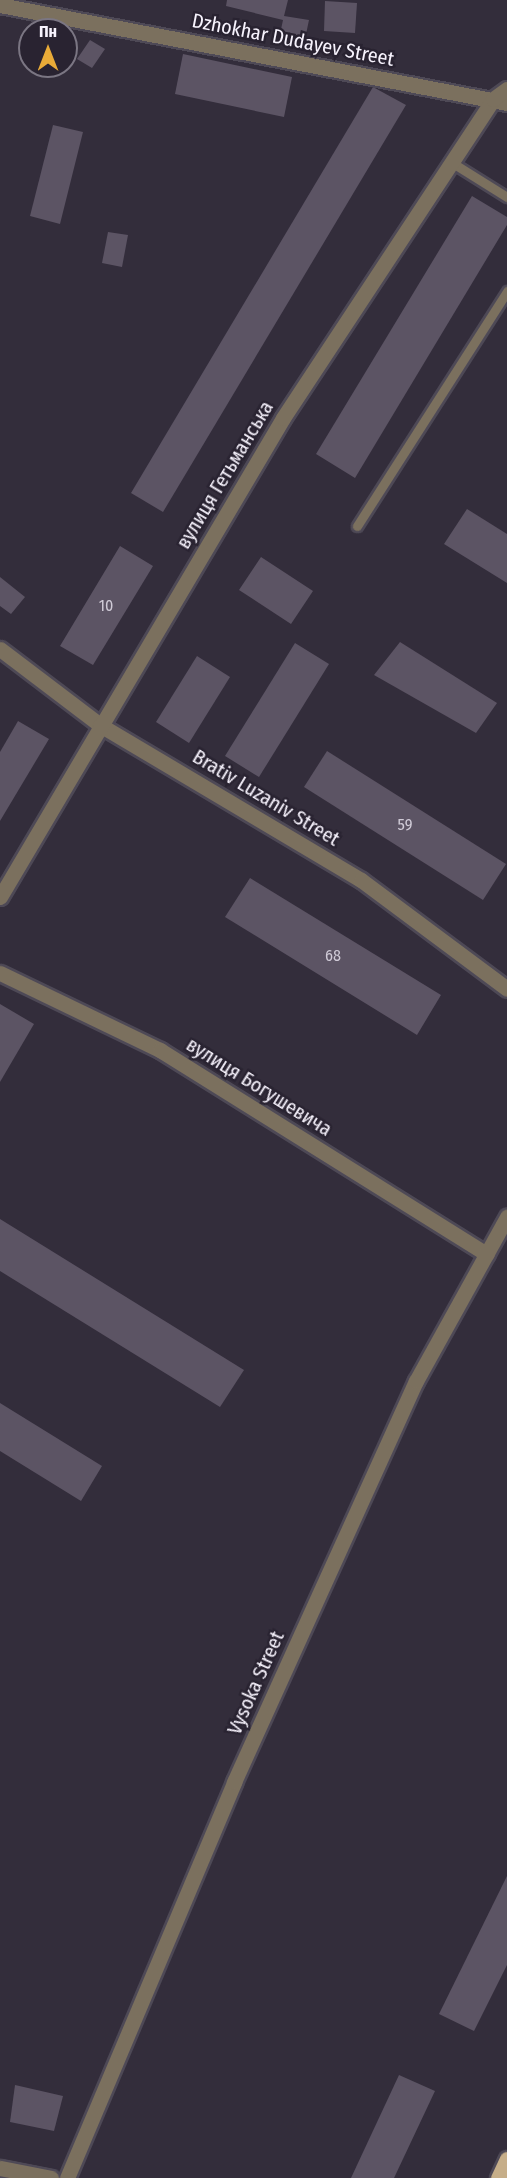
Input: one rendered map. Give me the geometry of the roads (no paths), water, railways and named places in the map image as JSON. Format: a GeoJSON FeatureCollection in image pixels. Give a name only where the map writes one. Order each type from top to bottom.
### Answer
{"type":"FeatureCollection","features":[{"type":"Feature","properties":{"kind":"main road"},"geometry":{"type":"LineString","coordinates":[[498,2178],[507,2159]]}},
{"type":"Feature","properties":{"kind":"street","name":"Dzhokhar Dudayev Street"},"geometry":{"type":"LineString","coordinates":[[0,5],[500,101]]}},
{"type":"Feature","properties":{"kind":"street","name":"вулиця Гетьманська"},"geometry":{"type":"LineString","coordinates":[[0,897],[283,418],[451,162],[507,89]]}},
{"type":"Feature","properties":{"kind":"street","name":"Brativ Luzaniv Street"},"geometry":{"type":"LineString","coordinates":[[0,649],[100,725],[361,880],[507,989]]}},
{"type":"Feature","properties":{"kind":"street","name":"вулиця Богушевича"},"geometry":{"type":"LineString","coordinates":[[0,973],[160,1050],[487,1254]]}},
{"type":"Feature","properties":{"kind":"street","name":"Vysoka Street"},"geometry":{"type":"LineString","coordinates":[[67,2178],[234,1782],[416,1381],[507,1217]]}},
{"type":"Feature","properties":{"kind":"street"},"geometry":{"type":"LineString","coordinates":[[0,2168],[51,2178]]}},
{"type":"Feature","properties":{"kind":"lane"},"geometry":{"type":"LineString","coordinates":[[451,162],[507,197]]}},
{"type":"Feature","properties":{"kind":"lane"},"geometry":{"type":"LineString","coordinates":[[357,526],[507,291]]}}]}
